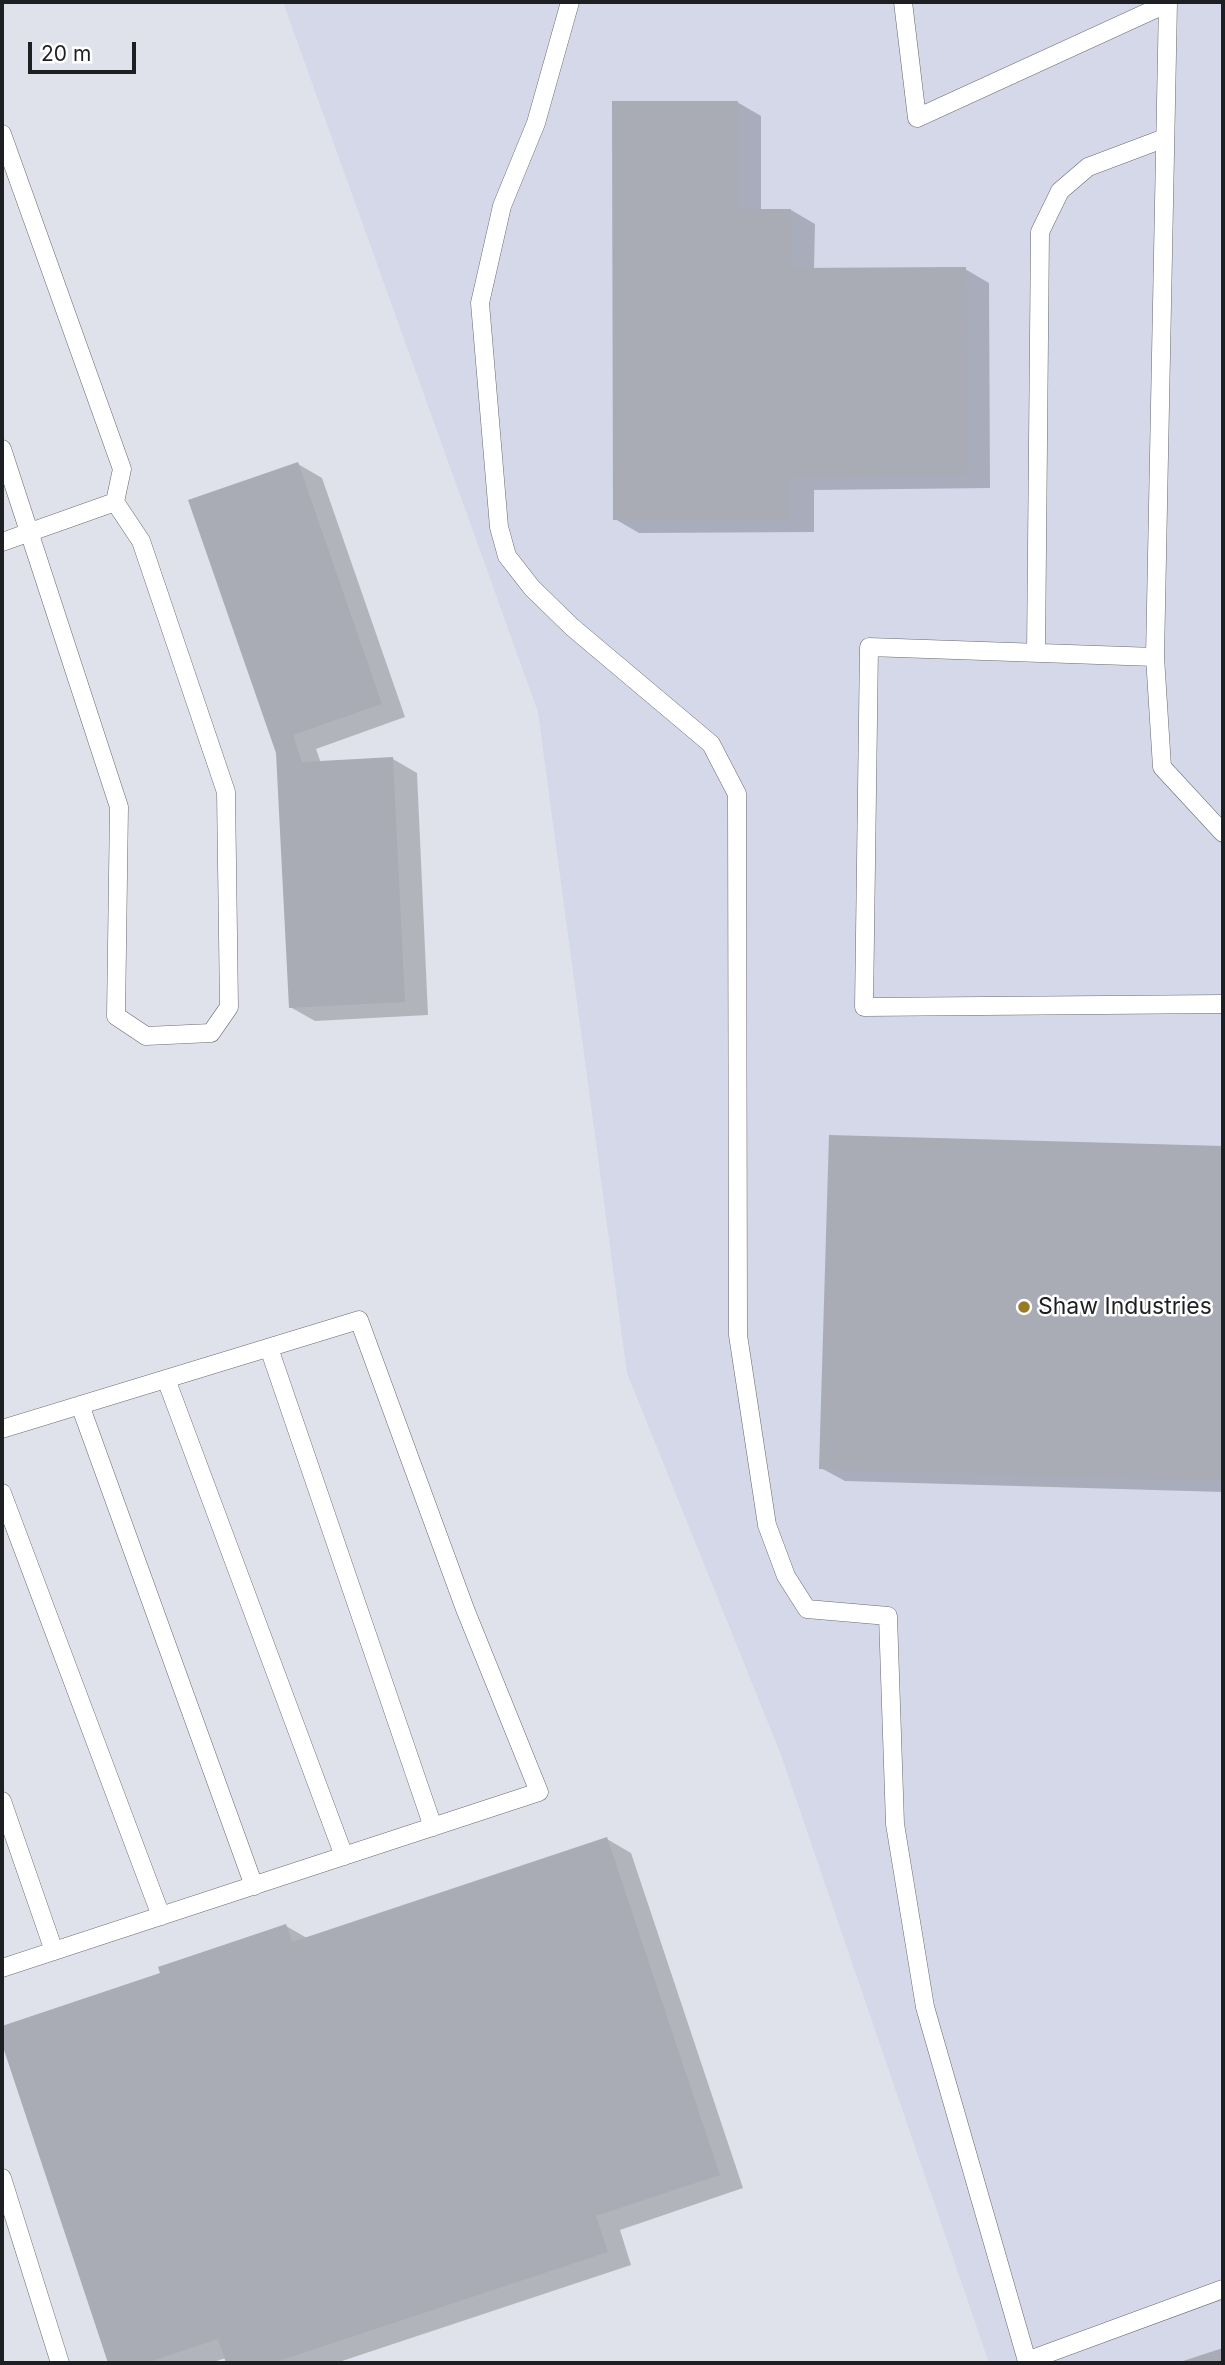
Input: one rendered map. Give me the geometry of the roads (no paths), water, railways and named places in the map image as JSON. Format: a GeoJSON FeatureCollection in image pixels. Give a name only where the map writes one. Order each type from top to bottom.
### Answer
{"type":"FeatureCollection","features":[{"type":"Feature","properties":{"kind":"lane"},"geometry":{"type":"LineString","coordinates":[[570,2],[536,123],[502,206],[480,303],[499,527],[507,556],[532,588],[572,627],[710,744],[737,794],[738,1335],[767,1525],[786,1576],[807,1609],[888,1616],[895,1824],[925,2007],[1027,2362],[1223,2289]]}},
{"type":"Feature","properties":{"kind":"lane"},"geometry":{"type":"LineString","coordinates":[[904,2],[917,118],[1168,2],[1155,657],[1162,767],[1223,833]]}},
{"type":"Feature","properties":{"kind":"lane"},"geometry":{"type":"LineString","coordinates":[[2,134],[122,469],[115,502],[141,541],[226,792],[229,1007],[211,1033],[146,1036],[116,1016],[119,807],[2,449]]}},
{"type":"Feature","properties":{"kind":"lane"},"geometry":{"type":"LineString","coordinates":[[1036,653],[1040,232],[1060,191],[1088,167],[1165,138]]}},
{"type":"Feature","properties":{"kind":"lane"},"geometry":{"type":"LineString","coordinates":[[2,542],[115,502]]}},
{"type":"Feature","properties":{"kind":"lane"},"geometry":{"type":"LineString","coordinates":[[1155,657],[869,647],[864,1007],[1223,1004]]}},
{"type":"Feature","properties":{"kind":"lane"},"geometry":{"type":"LineString","coordinates":[[2,1429],[359,1320],[465,1608],[539,1792],[2,1968]]}},
{"type":"Feature","properties":{"kind":"lane"},"geometry":{"type":"LineString","coordinates":[[269,1348],[433,1826]]}},
{"type":"Feature","properties":{"kind":"lane"},"geometry":{"type":"LineString","coordinates":[[166,1379],[345,1856]]}},
{"type":"Feature","properties":{"kind":"lane"},"geometry":{"type":"LineString","coordinates":[[80,1405],[254,1886]]}},
{"type":"Feature","properties":{"kind":"lane"},"geometry":{"type":"LineString","coordinates":[[2,1493],[161,1916]]}},
{"type":"Feature","properties":{"kind":"lane"},"geometry":{"type":"LineString","coordinates":[[2,1801],[54,1951]]}},
{"type":"Feature","properties":{"kind":"lane"},"geometry":{"type":"LineString","coordinates":[[2,2178],[60,2363]]}},
{"type":"Feature","properties":{"kind":"place","name":"Shaw Industries"},"geometry":{"type":"Point","coordinates":[1024,1307]}}]}
